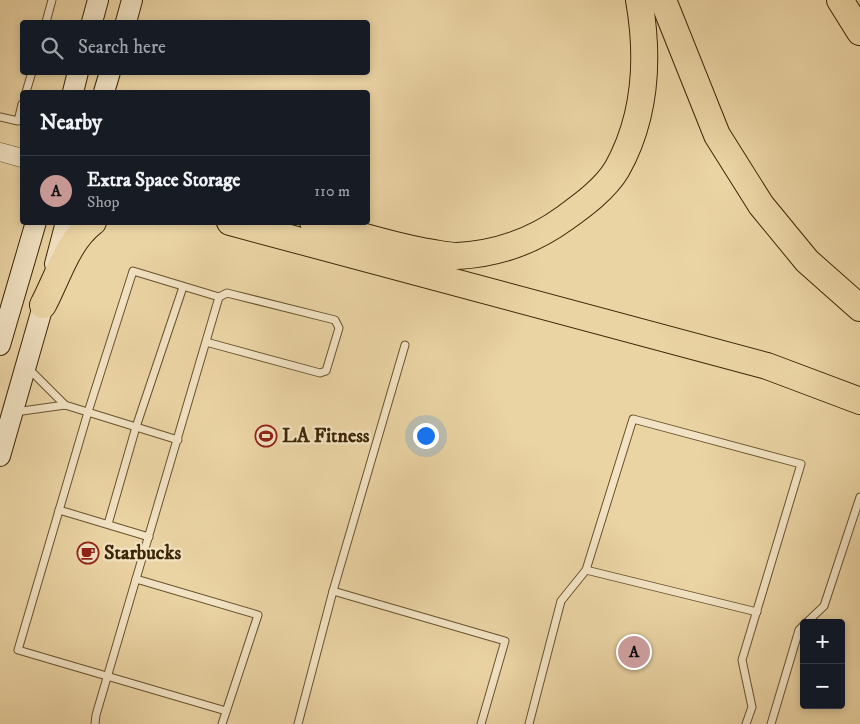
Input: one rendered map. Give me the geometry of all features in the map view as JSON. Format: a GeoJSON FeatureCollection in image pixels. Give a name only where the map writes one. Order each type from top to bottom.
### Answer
{"type":"FeatureCollection","features":[{"type":"Feature","properties":{"kind":"highway"},"geometry":{"type":"LineString","coordinates":[[324,225],[401,247],[455,256],[497,252],[542,235],[586,203],[616,170],[636,122],[644,81],[644,31],[639,0]]}},
{"type":"Feature","properties":{"kind":"highway"},"geometry":{"type":"LineString","coordinates":[[663,0],[717,135],[761,205],[807,261],[860,308]]}},
{"type":"Feature","properties":{"kind":"highway"},"geometry":{"type":"LineString","coordinates":[[840,0],[860,32]]}},
{"type":"Feature","properties":{"kind":"highway"},"geometry":{"type":"LineString","coordinates":[[43,305],[58,278],[68,251],[90,225]]}},
{"type":"Feature","properties":{"kind":"highway"},"geometry":{"type":"LineString","coordinates":[[241,225],[767,366],[860,401]]}},
{"type":"Feature","properties":{"kind":"main road"},"geometry":{"type":"LineString","coordinates":[[93,20],[98,0]]}},
{"type":"Feature","properties":{"kind":"main road"},"geometry":{"type":"LineString","coordinates":[[127,20],[132,0]]}},
{"type":"Feature","properties":{"kind":"main road"},"geometry":{"type":"LineString","coordinates":[[73,90],[77,75]]}},
{"type":"Feature","properties":{"kind":"main road"},"geometry":{"type":"LineString","coordinates":[[105,90],[109,75]]}},
{"type":"Feature","properties":{"kind":"main road"},"geometry":{"type":"LineString","coordinates":[[0,345],[35,225]]}},
{"type":"Feature","properties":{"kind":"main road"},"geometry":{"type":"LineString","coordinates":[[0,456],[65,225]]}},
{"type":"Feature","properties":{"kind":"street"},"geometry":{"type":"LineString","coordinates":[[0,152],[20,157]]}},
{"type":"Feature","properties":{"kind":"lane"},"geometry":{"type":"LineString","coordinates":[[47,20],[52,0]]}},
{"type":"Feature","properties":{"kind":"lane"},"geometry":{"type":"LineString","coordinates":[[27,90],[31,75]]}},
{"type":"Feature","properties":{"kind":"lane"},"geometry":{"type":"LineString","coordinates":[[0,117],[18,121],[20,112]]}},
{"type":"Feature","properties":{"kind":"lane"},"geometry":{"type":"LineString","coordinates":[[206,342],[320,373],[326,371],[339,328],[335,320],[227,293],[219,297],[183,288],[133,271],[88,412],[18,650],[226,711]]}},
{"type":"Feature","properties":{"kind":"lane"},"geometry":{"type":"LineString","coordinates":[[108,524],[136,427],[183,288]]}},
{"type":"Feature","properties":{"kind":"lane"},"geometry":{"type":"LineString","coordinates":[[96,724],[96,715],[219,297]]}},
{"type":"Feature","properties":{"kind":"lane"},"geometry":{"type":"LineString","coordinates":[[298,724],[333,591],[405,345]]}},
{"type":"Feature","properties":{"kind":"lane"},"geometry":{"type":"LineString","coordinates":[[25,366],[65,405]]}},
{"type":"Feature","properties":{"kind":"lane"},"geometry":{"type":"LineString","coordinates":[[12,412],[65,405],[178,440]]}},
{"type":"Feature","properties":{"kind":"lane"},"geometry":{"type":"LineString","coordinates":[[529,724],[561,601],[586,570],[633,418],[801,464],[742,660],[752,707],[746,724]]}},
{"type":"Feature","properties":{"kind":"lane"},"geometry":{"type":"LineString","coordinates":[[810,619],[824,606],[860,497]]}},
{"type":"Feature","properties":{"kind":"lane"},"geometry":{"type":"LineString","coordinates":[[59,510],[149,537]]}},
{"type":"Feature","properties":{"kind":"lane"},"geometry":{"type":"LineString","coordinates":[[586,570],[757,612]]}},
{"type":"Feature","properties":{"kind":"lane"},"geometry":{"type":"LineString","coordinates":[[136,578],[258,614],[222,724]]}},
{"type":"Feature","properties":{"kind":"lane"},"geometry":{"type":"LineString","coordinates":[[333,591],[505,641],[481,724]]}},
{"type":"Feature","properties":{"kind":"lane"},"geometry":{"type":"LineString","coordinates":[[771,724],[800,629]]}},
{"type":"Feature","properties":{"kind":"place","name":"LA Fitness"},"geometry":{"type":"Point","coordinates":[266,436]}},
{"type":"Feature","properties":{"kind":"place","name":"Starbucks"},"geometry":{"type":"Point","coordinates":[88,553]}},
{"type":"Feature","properties":{"kind":"place","name":"Extra Space Storage"},"geometry":{"type":"Point","coordinates":[634,652]}}]}
